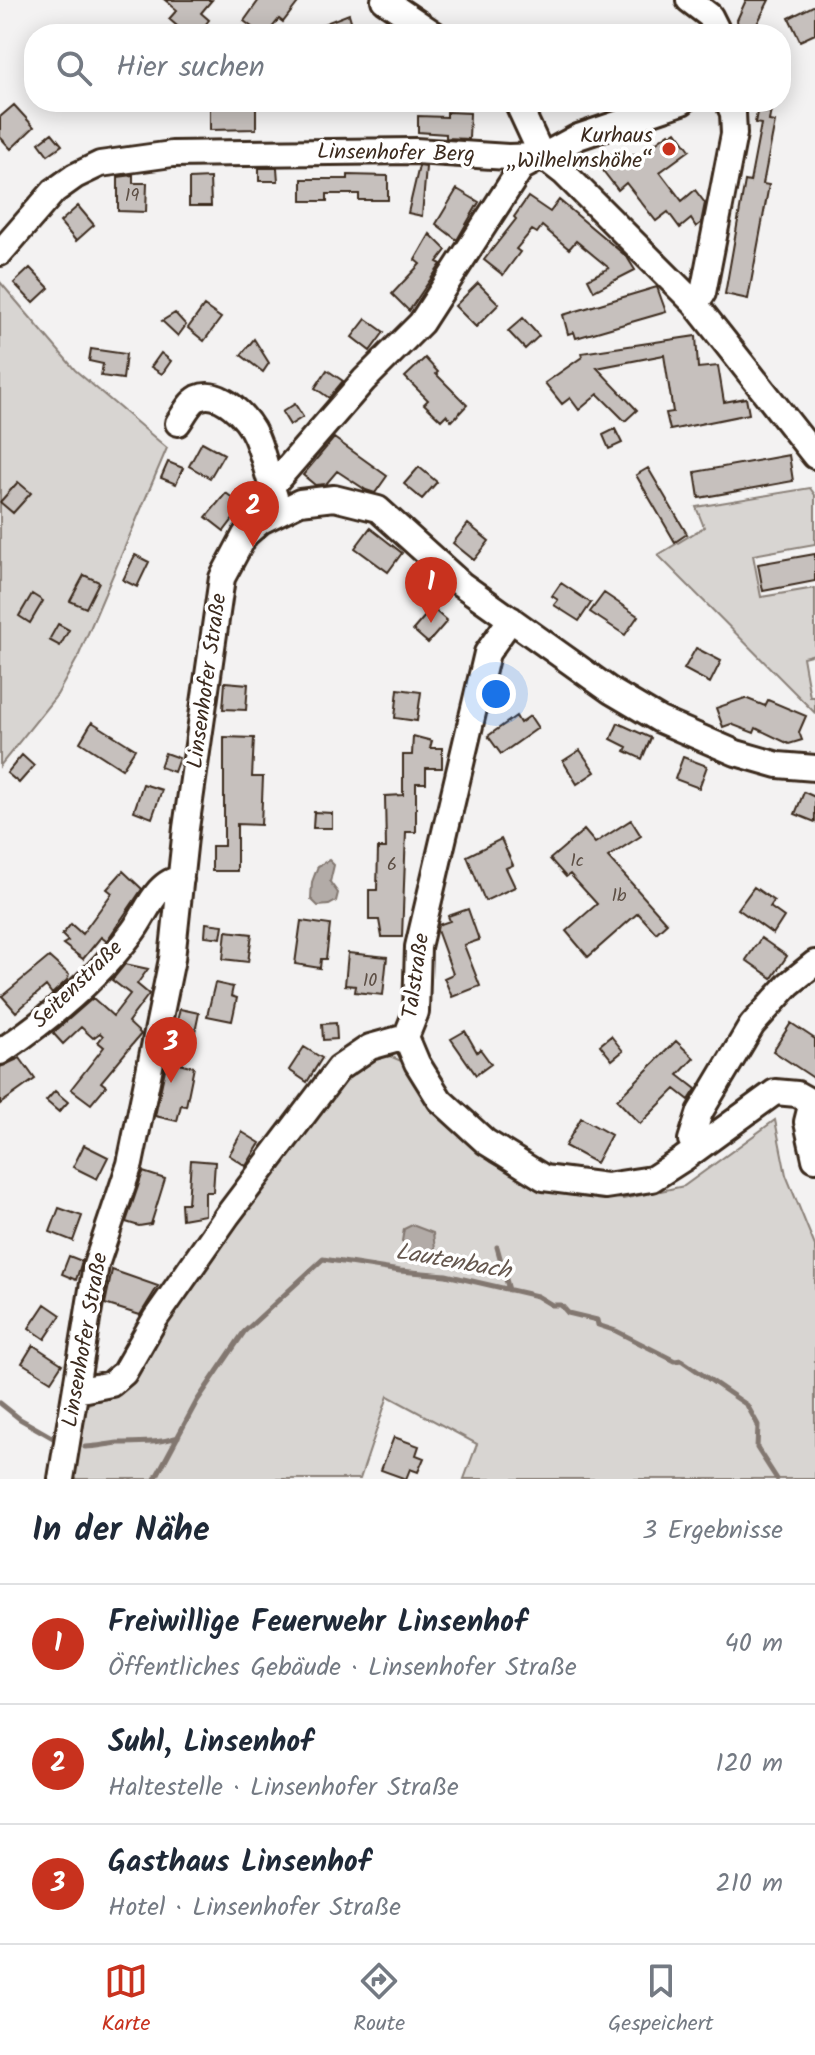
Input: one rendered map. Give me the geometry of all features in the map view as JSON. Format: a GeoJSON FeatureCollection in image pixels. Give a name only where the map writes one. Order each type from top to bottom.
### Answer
{"type":"FeatureCollection","features":[{"type":"Feature","properties":{"kind":"street"},"geometry":{"type":"LineString","coordinates":[[384,0],[419,24]]}},
{"type":"Feature","properties":{"kind":"street"},"geometry":{"type":"LineString","coordinates":[[689,0],[710,16],[714,24]]}},
{"type":"Feature","properties":{"kind":"street"},"geometry":{"type":"LineString","coordinates":[[522,112],[542,156],[564,173],[695,304],[811,442]]}},
{"type":"Feature","properties":{"kind":"street"},"geometry":{"type":"LineString","coordinates":[[275,499],[364,380],[421,323],[521,168],[578,137],[652,112]]}},
{"type":"Feature","properties":{"kind":"street"},"geometry":{"type":"LineString","coordinates":[[695,304],[703,293],[734,134],[733,112]]}},
{"type":"Feature","properties":{"kind":"street","name":"Linsenhofer Berg"},"geometry":{"type":"LineString","coordinates":[[0,253],[54,191],[100,164],[172,154],[415,151],[542,156]]}},
{"type":"Feature","properties":{"kind":"street"},"geometry":{"type":"LineString","coordinates":[[178,423],[194,400],[204,396],[219,399],[240,413],[255,434],[275,499]]}},
{"type":"Feature","properties":{"kind":"street","name":"Linsenhofer Straße"},"geometry":{"type":"LineString","coordinates":[[61,1479],[82,1334],[96,1265],[133,1150],[172,959],[222,578],[245,535],[261,521],[275,499],[300,502],[334,498],[378,509],[461,584],[611,691],[660,720],[736,753],[778,765],[815,768]]}},
{"type":"Feature","properties":{"kind":"street","name":"Talstraße"},"geometry":{"type":"LineString","coordinates":[[76,1391],[111,1384],[124,1373],[155,1319],[227,1216],[339,1068],[370,1047],[406,1037],[416,1012],[418,947],[487,653],[511,619]]}},
{"type":"Feature","properties":{"kind":"street","name":"Seitenstraße"},"geometry":{"type":"LineString","coordinates":[[0,1052],[28,1033],[91,978],[134,930],[164,885],[173,879],[181,879]]}},
{"type":"Feature","properties":{"kind":"street"},"geometry":{"type":"LineString","coordinates":[[696,1149],[691,1140],[700,1112],[752,1025],[789,984],[815,963]]}},
{"type":"Feature","properties":{"kind":"street"},"geometry":{"type":"LineString","coordinates":[[406,1037],[417,1063],[440,1100],[486,1142],[544,1178],[606,1186],[652,1179],[775,1092],[797,1094],[814,1103],[807,1122],[815,1159]]}},
{"type":"Feature","properties":{"kind":"shaded area"},"geometry":{"type":"Polygon","coordinates":[[[0,282],[75,370],[167,448],[78,657],[57,695],[0,766],[0,282]]]}},
{"type":"Feature","properties":{"kind":"shaded area"},"geometry":{"type":"Polygon","coordinates":[[[810,488],[815,495],[815,544],[753,555],[761,597],[815,588],[815,654],[803,657],[810,697],[815,697],[815,713],[658,555],[704,527],[696,507],[810,488]]]}},
{"type":"Feature","properties":{"kind":"shaded area"},"geometry":{"type":"Polygon","coordinates":[[[329,860],[334,865],[330,882],[338,893],[336,901],[318,906],[311,899],[312,882],[318,866],[329,860]]]}},
{"type":"Feature","properties":{"kind":"shaded area"},"geometry":{"type":"Polygon","coordinates":[[[383,1053],[408,1064],[440,1115],[491,1162],[537,1186],[623,1199],[684,1186],[775,1120],[786,1175],[815,1246],[815,1479],[464,1479],[477,1444],[388,1396],[360,1479],[61,1479],[83,1406],[121,1391],[228,1230],[350,1075],[383,1053]]]}},
{"type":"Feature","properties":{"kind":"shaded area"},"geometry":{"type":"Polygon","coordinates":[[[412,1225],[433,1233],[435,1249],[421,1261],[411,1258],[402,1241],[404,1229],[412,1225]]]}},
{"type":"Feature","properties":{"kind":"building"},"geometry":{"type":"Polygon","coordinates":[[[165,0],[212,0],[201,13],[209,20],[206,24],[175,24],[169,19],[177,10],[165,0]]]}},
{"type":"Feature","properties":{"kind":"building"},"geometry":{"type":"Polygon","coordinates":[[[259,0],[300,0],[283,22],[279,19],[275,24],[248,24],[244,21],[259,0]]]}},
{"type":"Feature","properties":{"kind":"building"},"geometry":{"type":"Polygon","coordinates":[[[746,0],[769,0],[757,24],[738,24],[746,0]]]}},
{"type":"Feature","properties":{"kind":"building"},"geometry":{"type":"Polygon","coordinates":[[[815,5],[815,34],[800,41],[789,18],[815,5]]]}},
{"type":"Feature","properties":{"kind":"building"},"geometry":{"type":"Polygon","coordinates":[[[349,14],[352,24],[323,24],[349,14]]]}},
{"type":"Feature","properties":{"kind":"building"},"geometry":{"type":"Polygon","coordinates":[[[14,105],[34,127],[11,149],[0,137],[0,117],[14,105]]]}},
{"type":"Feature","properties":{"kind":"building"},"geometry":{"type":"Polygon","coordinates":[[[210,112],[256,112],[256,129],[210,130],[210,112]]]}},
{"type":"Feature","properties":{"kind":"building"},"geometry":{"type":"Polygon","coordinates":[[[447,112],[470,113],[469,139],[418,132],[418,116],[447,117],[447,112]]]}},
{"type":"Feature","properties":{"kind":"building"},"geometry":{"type":"Polygon","coordinates":[[[757,112],[770,112],[769,121],[775,122],[763,184],[769,185],[748,299],[725,294],[745,181],[750,182],[761,124],[755,123],[757,112]]]}},
{"type":"Feature","properties":{"kind":"building"},"geometry":{"type":"Polygon","coordinates":[[[676,131],[690,150],[660,172],[682,201],[695,190],[705,203],[701,223],[696,227],[691,219],[680,228],[668,212],[656,221],[626,183],[618,190],[600,167],[587,167],[594,154],[616,154],[624,148],[628,154],[640,154],[676,131]]]}},
{"type":"Feature","properties":{"kind":"building"},"geometry":{"type":"Polygon","coordinates":[[[52,133],[62,145],[48,155],[39,143],[52,133]]]}},
{"type":"Feature","properties":{"kind":"building"},"geometry":{"type":"Polygon","coordinates":[[[419,166],[426,167],[422,216],[408,213],[419,166]]]}},
{"type":"Feature","properties":{"kind":"building"},"geometry":{"type":"Polygon","coordinates":[[[259,168],[277,168],[278,181],[259,181],[259,168]]]}},
{"type":"Feature","properties":{"kind":"building"},"geometry":{"type":"Polygon","coordinates":[[[133,175],[133,183],[147,183],[146,212],[118,211],[118,177],[133,175]]]}},
{"type":"Feature","properties":{"kind":"building"},"geometry":{"type":"Polygon","coordinates":[[[348,175],[388,176],[388,200],[359,200],[359,194],[327,194],[327,201],[302,201],[302,179],[348,179],[348,175]]]}},
{"type":"Feature","properties":{"kind":"building"},"geometry":{"type":"Polygon","coordinates":[[[210,178],[211,206],[189,206],[189,179],[210,178]]]}},
{"type":"Feature","properties":{"kind":"building"},"geometry":{"type":"Polygon","coordinates":[[[457,189],[479,202],[457,240],[436,224],[457,189]]]}},
{"type":"Feature","properties":{"kind":"building"},"geometry":{"type":"Polygon","coordinates":[[[528,197],[550,212],[559,200],[627,257],[635,270],[594,291],[588,279],[609,268],[576,241],[569,249],[542,226],[537,233],[532,230],[516,249],[520,252],[503,275],[484,260],[516,219],[514,217],[528,197]]]}},
{"type":"Feature","properties":{"kind":"building"},"geometry":{"type":"Polygon","coordinates":[[[78,206],[94,225],[76,241],[60,222],[78,206]]]}},
{"type":"Feature","properties":{"kind":"building"},"geometry":{"type":"Polygon","coordinates":[[[430,234],[446,250],[437,262],[441,264],[409,311],[392,294],[420,264],[415,260],[430,234]]]}},
{"type":"Feature","properties":{"kind":"building"},"geometry":{"type":"Polygon","coordinates":[[[30,268],[49,288],[33,303],[14,283],[30,268]]]}},
{"type":"Feature","properties":{"kind":"building"},"geometry":{"type":"Polygon","coordinates":[[[478,283],[499,304],[476,327],[455,306],[478,283]]]}},
{"type":"Feature","properties":{"kind":"building"},"geometry":{"type":"Polygon","coordinates":[[[657,287],[666,312],[576,338],[574,332],[568,334],[563,315],[657,287]]]}},
{"type":"Feature","properties":{"kind":"building"},"geometry":{"type":"Polygon","coordinates":[[[204,306],[221,318],[204,341],[188,328],[204,306]]]}},
{"type":"Feature","properties":{"kind":"building"},"geometry":{"type":"Polygon","coordinates":[[[175,313],[186,325],[178,336],[162,321],[175,313]]]}},
{"type":"Feature","properties":{"kind":"building"},"geometry":{"type":"Polygon","coordinates":[[[523,318],[539,336],[525,349],[508,331],[523,318]]]}},
{"type":"Feature","properties":{"kind":"building"},"geometry":{"type":"Polygon","coordinates":[[[366,319],[384,332],[370,351],[352,337],[366,319]]]}},
{"type":"Feature","properties":{"kind":"building"},"geometry":{"type":"Polygon","coordinates":[[[696,336],[698,368],[718,366],[724,402],[746,398],[749,414],[670,430],[666,413],[673,412],[664,355],[597,368],[637,410],[625,421],[598,394],[579,410],[570,398],[562,404],[545,383],[582,357],[581,353],[696,336]]]}},
{"type":"Feature","properties":{"kind":"building"},"geometry":{"type":"Polygon","coordinates":[[[254,339],[269,363],[263,372],[241,355],[254,339]]]}},
{"type":"Feature","properties":{"kind":"building"},"geometry":{"type":"Polygon","coordinates":[[[91,349],[126,354],[123,379],[101,376],[103,364],[89,361],[91,349]]]}},
{"type":"Feature","properties":{"kind":"building"},"geometry":{"type":"Polygon","coordinates":[[[161,353],[171,361],[162,374],[151,367],[161,353]]]}},
{"type":"Feature","properties":{"kind":"building"},"geometry":{"type":"Polygon","coordinates":[[[425,358],[438,372],[436,374],[467,405],[452,421],[446,415],[441,420],[424,404],[428,400],[405,377],[425,358]]]}},
{"type":"Feature","properties":{"kind":"building"},"geometry":{"type":"Polygon","coordinates":[[[327,370],[343,381],[329,398],[315,388],[327,370]]]}},
{"type":"Feature","properties":{"kind":"building"},"geometry":{"type":"Polygon","coordinates":[[[295,404],[303,417],[290,425],[282,412],[295,404]]]}},
{"type":"Feature","properties":{"kind":"building"},"geometry":{"type":"Polygon","coordinates":[[[615,429],[622,443],[609,449],[603,435],[615,429]]]}},
{"type":"Feature","properties":{"kind":"building"},"geometry":{"type":"Polygon","coordinates":[[[334,438],[387,476],[375,493],[337,471],[326,484],[315,485],[303,475],[334,438]]]}},
{"type":"Feature","properties":{"kind":"building"},"geometry":{"type":"Polygon","coordinates":[[[202,442],[224,454],[210,478],[189,466],[202,442]]]}},
{"type":"Feature","properties":{"kind":"building"},"geometry":{"type":"Polygon","coordinates":[[[789,455],[793,481],[699,498],[695,472],[789,455]]]}},
{"type":"Feature","properties":{"kind":"building"},"geometry":{"type":"Polygon","coordinates":[[[168,462],[183,468],[176,484],[161,478],[168,462]]]}},
{"type":"Feature","properties":{"kind":"building"},"geometry":{"type":"Polygon","coordinates":[[[419,467],[437,482],[422,499],[404,484],[419,467]]]}},
{"type":"Feature","properties":{"kind":"building"},"geometry":{"type":"Polygon","coordinates":[[[648,468],[687,534],[675,542],[636,475],[648,468]]]}},
{"type":"Feature","properties":{"kind":"building"},"geometry":{"type":"Polygon","coordinates":[[[18,482],[31,493],[13,513],[0,502],[18,482]]]}},
{"type":"Feature","properties":{"kind":"building"},"geometry":{"type":"Polygon","coordinates":[[[226,493],[243,506],[224,531],[206,517],[226,493]]]}},
{"type":"Feature","properties":{"kind":"building"},"geometry":{"type":"Polygon","coordinates":[[[468,524],[489,541],[474,560],[453,543],[468,524]]]}},
{"type":"Feature","properties":{"kind":"building"},"geometry":{"type":"Polygon","coordinates":[[[370,528],[402,553],[388,572],[355,548],[370,528]]]}},
{"type":"Feature","properties":{"kind":"building"},"geometry":{"type":"Polygon","coordinates":[[[815,554],[815,581],[763,591],[758,564],[815,554]]]}},
{"type":"Feature","properties":{"kind":"building"},"geometry":{"type":"Polygon","coordinates":[[[135,555],[149,562],[137,587],[123,580],[135,555]]]}},
{"type":"Feature","properties":{"kind":"building"},"geometry":{"type":"Polygon","coordinates":[[[84,575],[99,582],[86,608],[70,601],[84,575]]]}},
{"type":"Feature","properties":{"kind":"building"},"geometry":{"type":"Polygon","coordinates":[[[561,583],[591,603],[579,621],[554,605],[558,600],[552,596],[561,583]]]}},
{"type":"Feature","properties":{"kind":"building"},"geometry":{"type":"Polygon","coordinates":[[[604,593],[638,616],[625,635],[590,612],[604,593]]]}},
{"type":"Feature","properties":{"kind":"building"},"geometry":{"type":"Polygon","coordinates":[[[32,594],[43,601],[30,623],[19,616],[32,594]]]}},
{"type":"Feature","properties":{"kind":"building"},"geometry":{"type":"Polygon","coordinates":[[[432,608],[447,621],[428,643],[413,630],[432,608]]]}},
{"type":"Feature","properties":{"kind":"building"},"geometry":{"type":"Polygon","coordinates":[[[58,624],[69,630],[60,646],[49,640],[58,624]]]}},
{"type":"Feature","properties":{"kind":"building"},"geometry":{"type":"Polygon","coordinates":[[[696,648],[721,661],[710,683],[684,669],[696,648]]]}},
{"type":"Feature","properties":{"kind":"building"},"geometry":{"type":"Polygon","coordinates":[[[225,682],[248,684],[246,710],[223,709],[225,682]]]}},
{"type":"Feature","properties":{"kind":"building"},"geometry":{"type":"Polygon","coordinates":[[[398,689],[421,692],[417,721],[395,718],[398,689]]]}},
{"type":"Feature","properties":{"kind":"building"},"geometry":{"type":"Polygon","coordinates":[[[745,698],[765,706],[768,700],[806,716],[799,732],[802,740],[789,744],[756,728],[754,733],[731,724],[723,727],[716,708],[745,698]]]}},
{"type":"Feature","properties":{"kind":"building"},"geometry":{"type":"Polygon","coordinates":[[[516,716],[520,723],[530,716],[538,728],[501,754],[488,736],[516,716]]]}},
{"type":"Feature","properties":{"kind":"building"},"geometry":{"type":"Polygon","coordinates":[[[92,722],[135,749],[122,769],[80,742],[92,722]]]}},
{"type":"Feature","properties":{"kind":"building"},"geometry":{"type":"Polygon","coordinates":[[[618,723],[651,738],[642,759],[625,751],[627,747],[611,739],[618,723]]]}},
{"type":"Feature","properties":{"kind":"building"},"geometry":{"type":"Polygon","coordinates":[[[413,736],[432,741],[430,748],[442,748],[442,768],[426,768],[426,783],[416,783],[416,832],[406,832],[402,937],[382,937],[379,920],[369,920],[369,890],[377,890],[378,848],[386,848],[385,796],[403,795],[403,755],[412,755],[413,736]]]}},
{"type":"Feature","properties":{"kind":"building"},"geometry":{"type":"Polygon","coordinates":[[[224,737],[254,738],[252,777],[263,777],[261,825],[237,824],[237,871],[212,871],[212,846],[224,846],[224,737]]]}},
{"type":"Feature","properties":{"kind":"building"},"geometry":{"type":"Polygon","coordinates":[[[580,750],[595,772],[577,784],[563,761],[580,750]]]}},
{"type":"Feature","properties":{"kind":"building"},"geometry":{"type":"Polygon","coordinates":[[[165,753],[179,758],[174,772],[160,767],[165,753]]]}},
{"type":"Feature","properties":{"kind":"building"},"geometry":{"type":"Polygon","coordinates":[[[22,755],[34,766],[19,783],[7,773],[22,755]]]}},
{"type":"Feature","properties":{"kind":"building"},"geometry":{"type":"Polygon","coordinates":[[[683,757],[707,766],[699,788],[675,779],[683,757]]]}},
{"type":"Feature","properties":{"kind":"building"},"geometry":{"type":"Polygon","coordinates":[[[143,784],[162,790],[152,818],[134,811],[143,784]]]}},
{"type":"Feature","properties":{"kind":"building"},"geometry":{"type":"Polygon","coordinates":[[[804,792],[815,797],[815,822],[795,814],[804,792]]]}},
{"type":"Feature","properties":{"kind":"building"},"geometry":{"type":"Polygon","coordinates":[[[314,812],[332,813],[332,828],[313,828],[314,812]]]}},
{"type":"Feature","properties":{"kind":"building"},"geometry":{"type":"Polygon","coordinates":[[[631,820],[641,836],[608,857],[667,923],[656,933],[638,913],[588,957],[566,931],[597,904],[570,874],[566,877],[550,859],[584,830],[595,843],[631,820]]]}},
{"type":"Feature","properties":{"kind":"building"},"geometry":{"type":"Polygon","coordinates":[[[501,839],[513,865],[506,868],[515,887],[485,901],[467,856],[501,839]]]}},
{"type":"Feature","properties":{"kind":"building"},"geometry":{"type":"Polygon","coordinates":[[[123,871],[142,889],[108,939],[106,941],[101,937],[83,959],[63,944],[68,941],[62,935],[71,924],[82,934],[112,893],[107,889],[123,871]]]}},
{"type":"Feature","properties":{"kind":"building"},"geometry":{"type":"Polygon","coordinates":[[[754,887],[774,901],[770,907],[784,917],[773,934],[738,909],[754,887]]]}},
{"type":"Feature","properties":{"kind":"building"},"geometry":{"type":"Polygon","coordinates":[[[468,909],[479,940],[464,945],[480,986],[452,997],[444,978],[453,974],[437,930],[438,925],[450,921],[448,916],[468,909]]]}},
{"type":"Feature","properties":{"kind":"building"},"geometry":{"type":"Polygon","coordinates":[[[301,921],[330,925],[326,959],[321,959],[320,968],[295,964],[301,921]]]}},
{"type":"Feature","properties":{"kind":"building"},"geometry":{"type":"Polygon","coordinates":[[[206,923],[223,925],[221,938],[205,936],[206,923]]]}},
{"type":"Feature","properties":{"kind":"building"},"geometry":{"type":"Polygon","coordinates":[[[226,931],[252,934],[248,962],[223,959],[226,931]]]}},
{"type":"Feature","properties":{"kind":"building"},"geometry":{"type":"Polygon","coordinates":[[[761,938],[787,956],[772,978],[746,960],[761,938]]]}},
{"type":"Feature","properties":{"kind":"building"},"geometry":{"type":"Polygon","coordinates":[[[348,953],[387,957],[383,995],[355,992],[356,986],[345,985],[348,953]]]}},
{"type":"Feature","properties":{"kind":"building"},"geometry":{"type":"Polygon","coordinates":[[[49,957],[69,975],[67,980],[52,994],[46,986],[16,1012],[2,996],[49,957]]]}},
{"type":"Feature","properties":{"kind":"building"},"geometry":{"type":"Polygon","coordinates":[[[125,964],[148,969],[137,984],[149,994],[128,1022],[141,1034],[101,1082],[106,1086],[91,1104],[71,1089],[104,1047],[98,1042],[103,1036],[100,1033],[93,1038],[81,1027],[63,1044],[53,1033],[93,998],[113,1016],[130,994],[112,980],[125,964]]]}},
{"type":"Feature","properties":{"kind":"building"},"geometry":{"type":"Polygon","coordinates":[[[215,983],[233,987],[231,996],[237,998],[232,1021],[207,1016],[215,983]]]}},
{"type":"Feature","properties":{"kind":"building"},"geometry":{"type":"Polygon","coordinates":[[[180,1009],[199,1013],[194,1037],[174,1033],[180,1009]]]}},
{"type":"Feature","properties":{"kind":"building"},"geometry":{"type":"Polygon","coordinates":[[[336,1023],[337,1039],[323,1040],[322,1024],[336,1023]]]}},
{"type":"Feature","properties":{"kind":"building"},"geometry":{"type":"Polygon","coordinates":[[[791,1023],[815,1039],[815,1079],[773,1051],[791,1023]]]}},
{"type":"Feature","properties":{"kind":"building"},"geometry":{"type":"Polygon","coordinates":[[[465,1031],[477,1052],[480,1049],[491,1064],[476,1075],[451,1039],[465,1031]]]}},
{"type":"Feature","properties":{"kind":"building"},"geometry":{"type":"Polygon","coordinates":[[[611,1036],[623,1051],[612,1060],[600,1045],[611,1036]]]}},
{"type":"Feature","properties":{"kind":"building"},"geometry":{"type":"Polygon","coordinates":[[[676,1041],[694,1058],[678,1075],[696,1089],[689,1100],[675,1089],[640,1124],[617,1100],[676,1041]]]}},
{"type":"Feature","properties":{"kind":"building"},"geometry":{"type":"Polygon","coordinates":[[[304,1047],[322,1058],[307,1082],[289,1070],[304,1047]]]}},
{"type":"Feature","properties":{"kind":"building"},"geometry":{"type":"Polygon","coordinates":[[[20,1058],[35,1079],[0,1104],[0,1067],[20,1058]]]}},
{"type":"Feature","properties":{"kind":"building"},"geometry":{"type":"Polygon","coordinates":[[[167,1060],[194,1067],[186,1106],[181,1105],[177,1121],[155,1116],[167,1060]]]}},
{"type":"Feature","properties":{"kind":"building"},"geometry":{"type":"Polygon","coordinates":[[[55,1091],[68,1102],[59,1112],[46,1101],[55,1091]]]}},
{"type":"Feature","properties":{"kind":"building"},"geometry":{"type":"Polygon","coordinates":[[[581,1118],[611,1135],[596,1163],[565,1146],[581,1118]]]}},
{"type":"Feature","properties":{"kind":"building"},"geometry":{"type":"Polygon","coordinates":[[[242,1132],[260,1143],[246,1166],[229,1155],[242,1132]]]}},
{"type":"Feature","properties":{"kind":"building"},"geometry":{"type":"Polygon","coordinates":[[[84,1145],[108,1157],[97,1179],[73,1167],[84,1145]]]}},
{"type":"Feature","properties":{"kind":"building"},"geometry":{"type":"Polygon","coordinates":[[[191,1160],[215,1162],[213,1192],[205,1192],[205,1215],[182,1219],[181,1203],[188,1203],[191,1160]]]}},
{"type":"Feature","properties":{"kind":"building"},"geometry":{"type":"Polygon","coordinates":[[[143,1172],[165,1179],[151,1224],[139,1226],[126,1222],[143,1172]]]}},
{"type":"Feature","properties":{"kind":"building"},"geometry":{"type":"Polygon","coordinates":[[[59,1208],[82,1216],[73,1241],[50,1232],[59,1208]]]}},
{"type":"Feature","properties":{"kind":"building"},"geometry":{"type":"Polygon","coordinates":[[[69,1256],[82,1261],[76,1280],[62,1274],[69,1256]]]}},
{"type":"Feature","properties":{"kind":"building"},"geometry":{"type":"Polygon","coordinates":[[[112,1270],[158,1286],[140,1315],[105,1304],[112,1270]]]}},
{"type":"Feature","properties":{"kind":"building"},"geometry":{"type":"Polygon","coordinates":[[[45,1304],[61,1315],[45,1339],[29,1328],[45,1304]]]}},
{"type":"Feature","properties":{"kind":"building"},"geometry":{"type":"Polygon","coordinates":[[[33,1345],[62,1364],[51,1381],[22,1363],[33,1345]]]}},
{"type":"Feature","properties":{"kind":"building"},"geometry":{"type":"Polygon","coordinates":[[[394,1437],[419,1446],[416,1455],[424,1458],[418,1472],[410,1469],[406,1479],[381,1470],[394,1437]]]}},
{"type":"Feature","properties":{"kind":"waterway"},"geometry":{"type":"LineString","coordinates":[[497,1247],[509,1290]]}},
{"type":"Feature","properties":{"kind":"waterway","name":"Lautenbach"},"geometry":{"type":"LineString","coordinates":[[155,1479],[197,1401],[244,1332],[323,1259],[446,1275],[537,1296],[552,1305],[561,1305],[568,1313],[597,1320],[598,1325],[675,1361],[681,1360],[747,1405],[758,1425],[757,1448],[777,1479]]}},
{"type":"Feature","properties":{"kind":"waterway"},"geometry":{"type":"LineString","coordinates":[[0,1403],[20,1419],[55,1439]]}},
{"type":"Feature","properties":{"kind":"waterway"},"geometry":{"type":"LineString","coordinates":[[85,1447],[155,1442],[178,1437]]}},
{"type":"Feature","properties":{"kind":"place","name":"Kurhaus „Wilhelmshöhe“"},"geometry":{"type":"Point","coordinates":[669,149]}},
{"type":"Feature","properties":{"kind":"place","name":"Suhl, Linsenhof"},"geometry":{"type":"Point","coordinates":[253,547]}},
{"type":"Feature","properties":{"kind":"place","name":"Freiwillige Feuerwehr Linsenhof"},"geometry":{"type":"Point","coordinates":[431,623]}},
{"type":"Feature","properties":{"kind":"place","name":"Gasthaus Linsenhof"},"geometry":{"type":"Point","coordinates":[171,1083]}}]}
